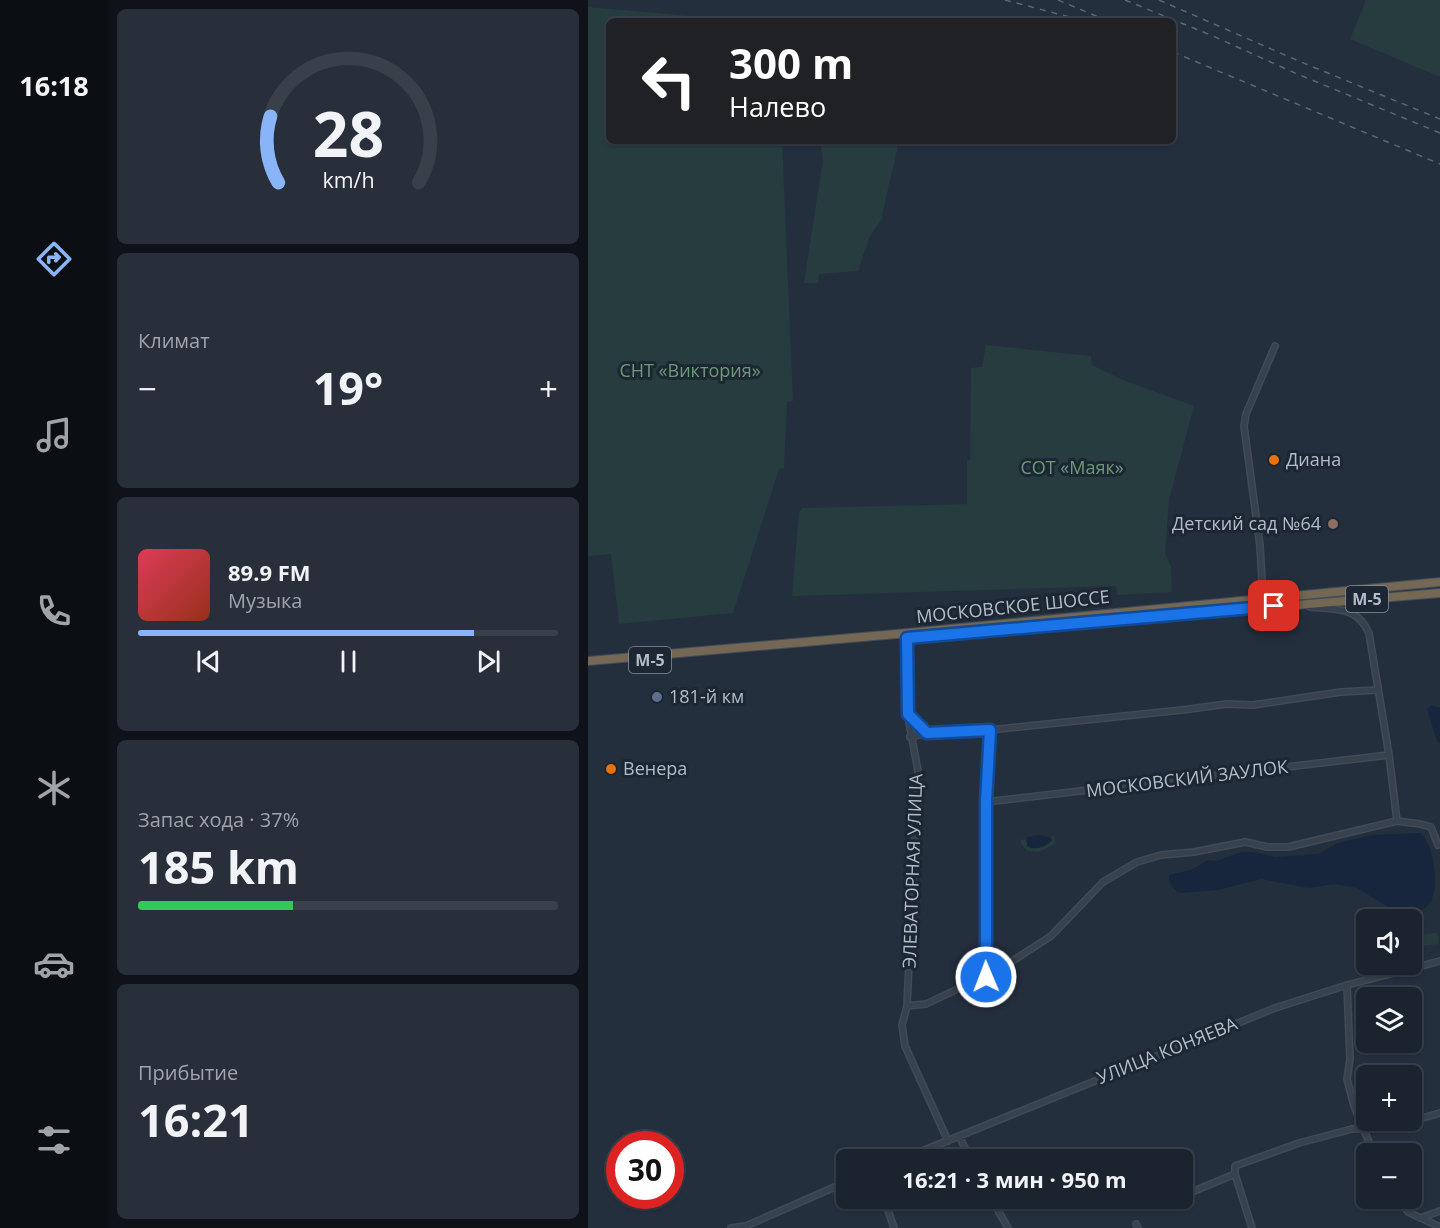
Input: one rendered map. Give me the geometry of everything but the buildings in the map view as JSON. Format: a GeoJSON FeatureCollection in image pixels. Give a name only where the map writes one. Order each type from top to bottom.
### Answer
{"type":"FeatureCollection","features":[{"type":"Feature","properties":{"kind":"highway","name":"МОСКОВСКОЕ ШОССЕ"},"geometry":{"type":"LineString","coordinates":[[588,661],[1440,582]]}},
{"type":"Feature","properties":{"kind":"highway","name":"МОСКОВСКОЕ ШОССЕ"},"geometry":{"type":"LineString","coordinates":[[588,666],[1440,593]]}},
{"type":"Feature","properties":{"kind":"street"},"geometry":{"type":"LineString","coordinates":[[1263,598],[1260,546],[1244,426],[1246,414],[1275,346]]}},
{"type":"Feature","properties":{"kind":"street"},"geometry":{"type":"LineString","coordinates":[[1294,604],[1356,614],[1362,619],[1369,633],[1389,755],[1397,821]]}},
{"type":"Feature","properties":{"kind":"street","name":"ЭЛЕВАТОРНАЯ УЛИЦА"},"geometry":{"type":"LineString","coordinates":[[907,638],[908,714],[910,736],[918,771],[918,806],[907,1006],[902,1025],[905,1046],[948,1141]]}},
{"type":"Feature","properties":{"kind":"street"},"geometry":{"type":"LineString","coordinates":[[910,736],[990,730],[1227,704],[1253,705],[1341,692],[1378,690]]}},
{"type":"Feature","properties":{"kind":"street"},"geometry":{"type":"LineString","coordinates":[[908,714],[927,733]]}},
{"type":"Feature","properties":{"kind":"street"},"geometry":{"type":"LineString","coordinates":[[986,977],[986,802],[990,730]]}},
{"type":"Feature","properties":{"kind":"street","name":"МОСКОВСКИЙ ЗАУЛОК"},"geometry":{"type":"LineString","coordinates":[[986,802],[1389,755]]}},
{"type":"Feature","properties":{"kind":"street"},"geometry":{"type":"LineString","coordinates":[[907,1006],[926,1004],[1000,969],[1051,936],[1103,882],[1137,862],[1161,855],[1194,852],[1245,842],[1268,847],[1288,847],[1397,821],[1431,828],[1438,845],[1440,844]]}},
{"type":"Feature","properties":{"kind":"street","name":"УЛИЦА КОНЯЕВА"},"geometry":{"type":"LineString","coordinates":[[928,1149],[1275,1008],[1347,985],[1440,962]]}},
{"type":"Feature","properties":{"kind":"street"},"geometry":{"type":"LineString","coordinates":[[1347,985],[1350,1059],[1347,1078],[1356,1111]]}},
{"type":"Feature","properties":{"kind":"street"},"geometry":{"type":"LineString","coordinates":[[1422,1118],[1440,1113]]}},
{"type":"Feature","properties":{"kind":"street"},"geometry":{"type":"LineString","coordinates":[[1252,1228],[1234,1174],[1235,1166],[1356,1129]]}},
{"type":"Feature","properties":{"kind":"street"},"geometry":{"type":"LineString","coordinates":[[959,1136],[966,1149]]}},
{"type":"Feature","properties":{"kind":"street"},"geometry":{"type":"LineString","coordinates":[[1193,1191],[1234,1174]]}},
{"type":"Feature","properties":{"kind":"street"},"geometry":{"type":"LineString","coordinates":[[732,1228],[746,1226],[836,1186]]}},
{"type":"Feature","properties":{"kind":"street"},"geometry":{"type":"LineString","coordinates":[[888,1209],[894,1228]]}},
{"type":"Feature","properties":{"kind":"street"},"geometry":{"type":"LineString","coordinates":[[997,1209],[1008,1228]]}},
{"type":"Feature","properties":{"kind":"street"},"geometry":{"type":"LineString","coordinates":[[1406,1209],[1440,1227]]}},
{"type":"Feature","properties":{"kind":"street"},"geometry":{"type":"LineString","coordinates":[[1420,1218],[1440,1211]]}},
{"type":"Feature","properties":{"kind":"green space"},"geometry":{"type":"Polygon","coordinates":[[[1366,0],[1440,0],[1440,77],[1350,39],[1366,0]]]}},
{"type":"Feature","properties":{"kind":"green space","name":"СНТ «Виктория»"},"geometry":{"type":"Polygon","coordinates":[[[588,7],[712,18],[606,18],[606,144],[782,144],[793,401],[787,402],[784,468],[779,469],[733,613],[619,624],[611,554],[588,556],[588,7]]]}},
{"type":"Feature","properties":{"kind":"green space"},"geometry":{"type":"Polygon","coordinates":[[[820,144],[898,144],[881,220],[869,238],[858,271],[819,274],[818,283],[804,283],[823,160],[820,144]]]}},
{"type":"Feature","properties":{"kind":"green space","name":"СОТ «Маяк»"},"geometry":{"type":"Polygon","coordinates":[[[986,345],[1091,356],[1092,365],[1123,380],[1194,406],[1169,500],[1165,553],[1171,567],[1172,592],[1117,595],[1116,586],[792,596],[799,512],[803,508],[967,504],[971,368],[982,367],[986,345]]]}},
{"type":"Feature","properties":{"kind":"green space"},"geometry":{"type":"Polygon","coordinates":[[[1052,835],[1055,838],[1054,844],[1039,852],[1027,851],[1021,844],[1021,840],[1025,839],[1030,848],[1043,847],[1052,840],[1052,835]]]}},
{"type":"Feature","properties":{"kind":"green space"},"geometry":{"type":"Polygon","coordinates":[[[1436,933],[1439,937],[1438,944],[1422,946],[1422,935],[1436,933]]]}},
{"type":"Feature","properties":{"kind":"water"},"geometry":{"type":"Polygon","coordinates":[[[1431,705],[1440,708],[1440,744],[1427,709],[1431,705]]]}},
{"type":"Feature","properties":{"kind":"water"},"geometry":{"type":"Polygon","coordinates":[[[1420,833],[1425,839],[1432,857],[1435,879],[1432,898],[1427,906],[1422,909],[1389,909],[1357,888],[1334,884],[1309,888],[1261,879],[1218,890],[1179,893],[1169,880],[1169,875],[1191,870],[1208,860],[1217,861],[1241,852],[1254,852],[1275,857],[1318,854],[1338,843],[1372,835],[1420,833]]]}},
{"type":"Feature","properties":{"kind":"water"},"geometry":{"type":"Polygon","coordinates":[[[1038,835],[1052,840],[1040,848],[1027,846],[1027,837],[1038,835]]]}},
{"type":"Feature","properties":{"kind":"railway"},"geometry":{"type":"LineString","coordinates":[[1005,0],[1074,18]]}},
{"type":"Feature","properties":{"kind":"railway"},"geometry":{"type":"LineString","coordinates":[[1058,0],[1101,18]]}},
{"type":"Feature","properties":{"kind":"railway"},"geometry":{"type":"LineString","coordinates":[[1125,0],[1169,18]]}},
{"type":"Feature","properties":{"kind":"railway"},"geometry":{"type":"LineString","coordinates":[[1159,0],[1440,119]]}},
{"type":"Feature","properties":{"kind":"railway"},"geometry":{"type":"LineString","coordinates":[[1176,21],[1440,133]]}},
{"type":"Feature","properties":{"kind":"railway"},"geometry":{"type":"LineString","coordinates":[[1176,53],[1440,164]]}},
{"type":"Feature","properties":{"kind":"place","name":"Диана"},"geometry":{"type":"Point","coordinates":[1274,460]}},
{"type":"Feature","properties":{"kind":"place","name":"Детский сад №64"},"geometry":{"type":"Point","coordinates":[1333,524]}},
{"type":"Feature","properties":{"kind":"place","name":"181-й км"},"geometry":{"type":"Point","coordinates":[657,697]}},
{"type":"Feature","properties":{"kind":"place","name":"Венера"},"geometry":{"type":"Point","coordinates":[611,769]}},
{"type":"Feature","properties":{"kind":"route"},"geometry":{"type":"LineString","coordinates":[[986,977],[984,909],[990,730],[927,733],[911,720],[907,703],[907,638],[1274,606]]}}]}
